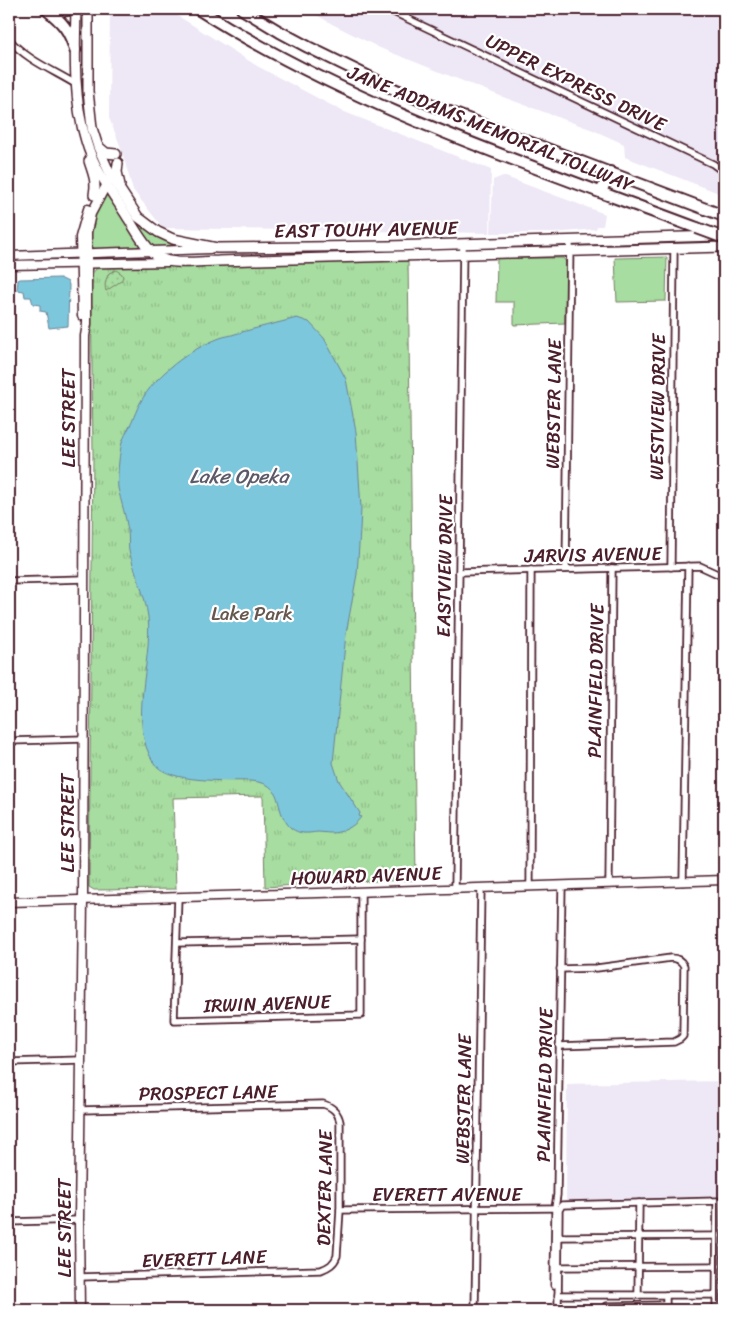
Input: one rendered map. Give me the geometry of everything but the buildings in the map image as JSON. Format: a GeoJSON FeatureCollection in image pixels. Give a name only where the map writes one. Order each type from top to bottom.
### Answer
{"type":"FeatureCollection","features":[{"type":"Feature","properties":{"kind":"highway"},"geometry":{"type":"LineString","coordinates":[[46,9],[67,29],[71,35],[75,50]]}},
{"type":"Feature","properties":{"kind":"highway"},"geometry":{"type":"LineString","coordinates":[[53,9],[61,11],[72,9]]}},
{"type":"Feature","properties":{"kind":"highway","name":"JANE ADDAMS MEMORIAL TOLLWAY"},"geometry":{"type":"LineString","coordinates":[[198,9],[325,80],[379,105],[444,132],[724,237]]}},
{"type":"Feature","properties":{"kind":"highway","name":"JANE ADDAMS MEMORIAL TOLLWAY"},"geometry":{"type":"LineString","coordinates":[[242,9],[308,47],[394,89],[452,113],[724,216]]}},
{"type":"Feature","properties":{"kind":"highway"},"geometry":{"type":"LineString","coordinates":[[601,192],[610,172]]}},
{"type":"Feature","properties":{"kind":"main road"},"geometry":{"type":"LineString","coordinates":[[76,9],[75,50],[77,85],[86,142],[95,164],[122,193],[138,217],[158,232],[185,242],[217,248]]}},
{"type":"Feature","properties":{"kind":"main road"},"geometry":{"type":"LineString","coordinates":[[88,9],[88,91],[92,128],[107,177],[150,251],[164,260],[175,262]]}},
{"type":"Feature","properties":{"kind":"main road"},"geometry":{"type":"LineString","coordinates":[[86,142],[85,150],[95,178],[96,188],[94,195]]}},
{"type":"Feature","properties":{"kind":"main road"},"geometry":{"type":"LineString","coordinates":[[97,145],[106,153],[117,158],[117,172],[122,193]]}},
{"type":"Feature","properties":{"kind":"main road","name":"LEE STREET"},"geometry":{"type":"LineString","coordinates":[[84,254],[80,237],[85,218],[94,195],[107,177]]}},
{"type":"Feature","properties":{"kind":"main road","name":"LEE STREET"},"geometry":{"type":"LineString","coordinates":[[80,1310],[85,336],[81,316],[83,263],[87,232],[91,214],[107,177]]}},
{"type":"Feature","properties":{"kind":"main road"},"geometry":{"type":"LineString","coordinates":[[67,254],[77,246],[80,237]]}},
{"type":"Feature","properties":{"kind":"main road","name":"EAST TOUHY AVENUE"},"geometry":{"type":"LineString","coordinates":[[9,256],[217,248],[390,246],[724,237]]}},
{"type":"Feature","properties":{"kind":"main road","name":"EAST TOUHY AVENUE"},"geometry":{"type":"LineString","coordinates":[[9,265],[724,247]]}},
{"type":"Feature","properties":{"kind":"main road","name":"HOWARD AVENUE"},"geometry":{"type":"LineString","coordinates":[[9,902],[724,880]]}},
{"type":"Feature","properties":{"kind":"street","name":"UPPER EXPRESS DRIVE"},"geometry":{"type":"LineString","coordinates":[[387,9],[713,164],[724,172]]}},
{"type":"Feature","properties":{"kind":"street"},"geometry":{"type":"LineString","coordinates":[[406,9],[406,17]]}},
{"type":"Feature","properties":{"kind":"street"},"geometry":{"type":"LineString","coordinates":[[9,39],[16,47],[29,56],[77,85]]}},
{"type":"Feature","properties":{"kind":"street","name":"WEBSTER LANE"},"geometry":{"type":"LineString","coordinates":[[566,569],[570,240]]}},
{"type":"Feature","properties":{"kind":"street","name":"EASTVIEW DRIVE"},"geometry":{"type":"LineString","coordinates":[[455,888],[462,244]]}},
{"type":"Feature","properties":{"kind":"street","name":"WESTVIEW DRIVE"},"geometry":{"type":"LineString","coordinates":[[670,567],[674,248]]}},
{"type":"Feature","properties":{"kind":"street"},"geometry":{"type":"LineString","coordinates":[[683,882],[688,566]]}},
{"type":"Feature","properties":{"kind":"street","name":"JARVIS AVENUE"},"geometry":{"type":"LineString","coordinates":[[459,572],[700,566],[724,578]]}},
{"type":"Feature","properties":{"kind":"street","name":"PLAINFIELD DRIVE"},"geometry":{"type":"LineString","coordinates":[[608,884],[612,568]]}},
{"type":"Feature","properties":{"kind":"street"},"geometry":{"type":"LineString","coordinates":[[530,886],[531,570]]}},
{"type":"Feature","properties":{"kind":"street"},"geometry":{"type":"LineString","coordinates":[[9,581],[84,579]]}},
{"type":"Feature","properties":{"kind":"street"},"geometry":{"type":"LineString","coordinates":[[9,741],[84,738]]}},
{"type":"Feature","properties":{"kind":"street","name":"PLAINFIELD DRIVE"},"geometry":{"type":"LineString","coordinates":[[554,1284],[562,885]]}},
{"type":"Feature","properties":{"kind":"street","name":"WEBSTER LANE"},"geometry":{"type":"LineString","coordinates":[[475,1310],[481,888]]}},
{"type":"Feature","properties":{"kind":"street"},"geometry":{"type":"LineString","coordinates":[[178,897],[177,943],[361,939],[362,892]]}},
{"type":"Feature","properties":{"kind":"street","name":"IRWIN AVENUE"},"geometry":{"type":"LineString","coordinates":[[177,943],[174,1020],[361,1015],[361,939]]}},
{"type":"Feature","properties":{"kind":"street"},"geometry":{"type":"LineString","coordinates":[[559,1046],[674,1042],[680,1039],[683,1036],[684,966],[681,961],[671,958],[597,968],[560,969]]}},
{"type":"Feature","properties":{"kind":"street"},"geometry":{"type":"LineString","coordinates":[[9,1062],[81,1060]]}},
{"type":"Feature","properties":{"kind":"street","name":"PROSPECT LANE"},"geometry":{"type":"LineString","coordinates":[[81,1110],[322,1104],[334,1109]]}},
{"type":"Feature","properties":{"kind":"street","name":"DEXTER LANE"},"geometry":{"type":"LineString","coordinates":[[329,1267],[336,1260],[337,1256],[340,1210],[340,1122],[334,1109]]}},
{"type":"Feature","properties":{"kind":"street"},"geometry":{"type":"LineString","coordinates":[[558,1310],[559,1210],[562,1205],[717,1200],[716,1310]]}},
{"type":"Feature","properties":{"kind":"street"},"geometry":{"type":"LineString","coordinates":[[638,1295],[639,1203]]}},
{"type":"Feature","properties":{"kind":"street","name":"EVERETT AVENUE"},"geometry":{"type":"LineString","coordinates":[[340,1210],[555,1208]]}},
{"type":"Feature","properties":{"kind":"street"},"geometry":{"type":"LineString","coordinates":[[9,1222],[79,1220]]}},
{"type":"Feature","properties":{"kind":"street"},"geometry":{"type":"LineString","coordinates":[[559,1237],[717,1236]]}},
{"type":"Feature","properties":{"kind":"street"},"geometry":{"type":"LineString","coordinates":[[559,1267],[717,1266]]}},
{"type":"Feature","properties":{"kind":"street","name":"EVERETT LANE"},"geometry":{"type":"LineString","coordinates":[[80,1277],[321,1270],[329,1267]]}},
{"type":"Feature","properties":{"kind":"street"},"geometry":{"type":"LineString","coordinates":[[558,1295],[716,1295]]}},
{"type":"Feature","properties":{"kind":"street"},"geometry":{"type":"LineString","coordinates":[[607,1295],[607,1308],[666,1308],[666,1295]]}},
{"type":"Feature","properties":{"kind":"shaded area"},"geometry":{"type":"Polygon","coordinates":[[[110,9],[167,9],[257,66],[342,111],[491,170],[490,233],[163,228],[133,190],[120,145],[109,118],[110,9]]]}},
{"type":"Feature","properties":{"kind":"shaded area"},"geometry":{"type":"Polygon","coordinates":[[[306,9],[724,9],[724,195],[625,157],[624,144],[593,130],[503,97],[380,48],[306,9]]]}},
{"type":"Feature","properties":{"kind":"shaded area"},"geometry":{"type":"Polygon","coordinates":[[[503,176],[605,214],[603,226],[597,226],[596,229],[554,233],[491,233],[493,180],[503,176]]]}},
{"type":"Feature","properties":{"kind":"shaded area"},"geometry":{"type":"Polygon","coordinates":[[[724,1081],[724,1310],[722,1310],[723,1198],[566,1201],[567,1084],[724,1081]]]}},
{"type":"Feature","properties":{"kind":"green space"},"geometry":{"type":"Polygon","coordinates":[[[112,185],[131,213],[177,244],[187,247],[151,249],[112,185]]]}},
{"type":"Feature","properties":{"kind":"green space"},"geometry":{"type":"Polygon","coordinates":[[[106,193],[144,248],[89,251],[93,220],[106,193]]]}},
{"type":"Feature","properties":{"kind":"green space"},"geometry":{"type":"Polygon","coordinates":[[[667,257],[666,301],[617,302],[615,258],[667,257]]]}},
{"type":"Feature","properties":{"kind":"green space"},"geometry":{"type":"Polygon","coordinates":[[[497,258],[563,258],[566,262],[565,323],[514,325],[514,302],[496,302],[497,258]]]}},
{"type":"Feature","properties":{"kind":"green space","name":"Lake Park"},"geometry":{"type":"Polygon","coordinates":[[[408,260],[416,880],[265,887],[263,796],[173,798],[176,889],[94,890],[89,887],[93,455],[91,275],[96,269],[106,266],[408,260]]]}},
{"type":"Feature","properties":{"kind":"green space"},"geometry":{"type":"Polygon","coordinates":[[[116,270],[123,277],[121,281],[106,291],[106,279],[109,273],[116,270]]]}},
{"type":"Feature","properties":{"kind":"water"},"geometry":{"type":"Polygon","coordinates":[[[60,278],[68,282],[69,285],[68,326],[49,328],[46,312],[40,311],[40,305],[33,304],[31,297],[25,297],[24,291],[17,290],[18,280],[60,278]]]}},
{"type":"Feature","properties":{"kind":"water","name":"Lake Opeka"},"geometry":{"type":"Polygon","coordinates":[[[297,318],[309,322],[324,338],[346,379],[356,432],[361,508],[357,574],[346,634],[333,763],[339,781],[361,817],[343,831],[334,833],[304,833],[291,828],[285,821],[274,792],[270,787],[262,783],[185,778],[161,770],[154,763],[146,747],[142,729],[143,692],[149,635],[147,608],[129,551],[127,525],[118,488],[120,451],[123,441],[140,403],[164,373],[185,356],[220,338],[297,318]]]}}]}
